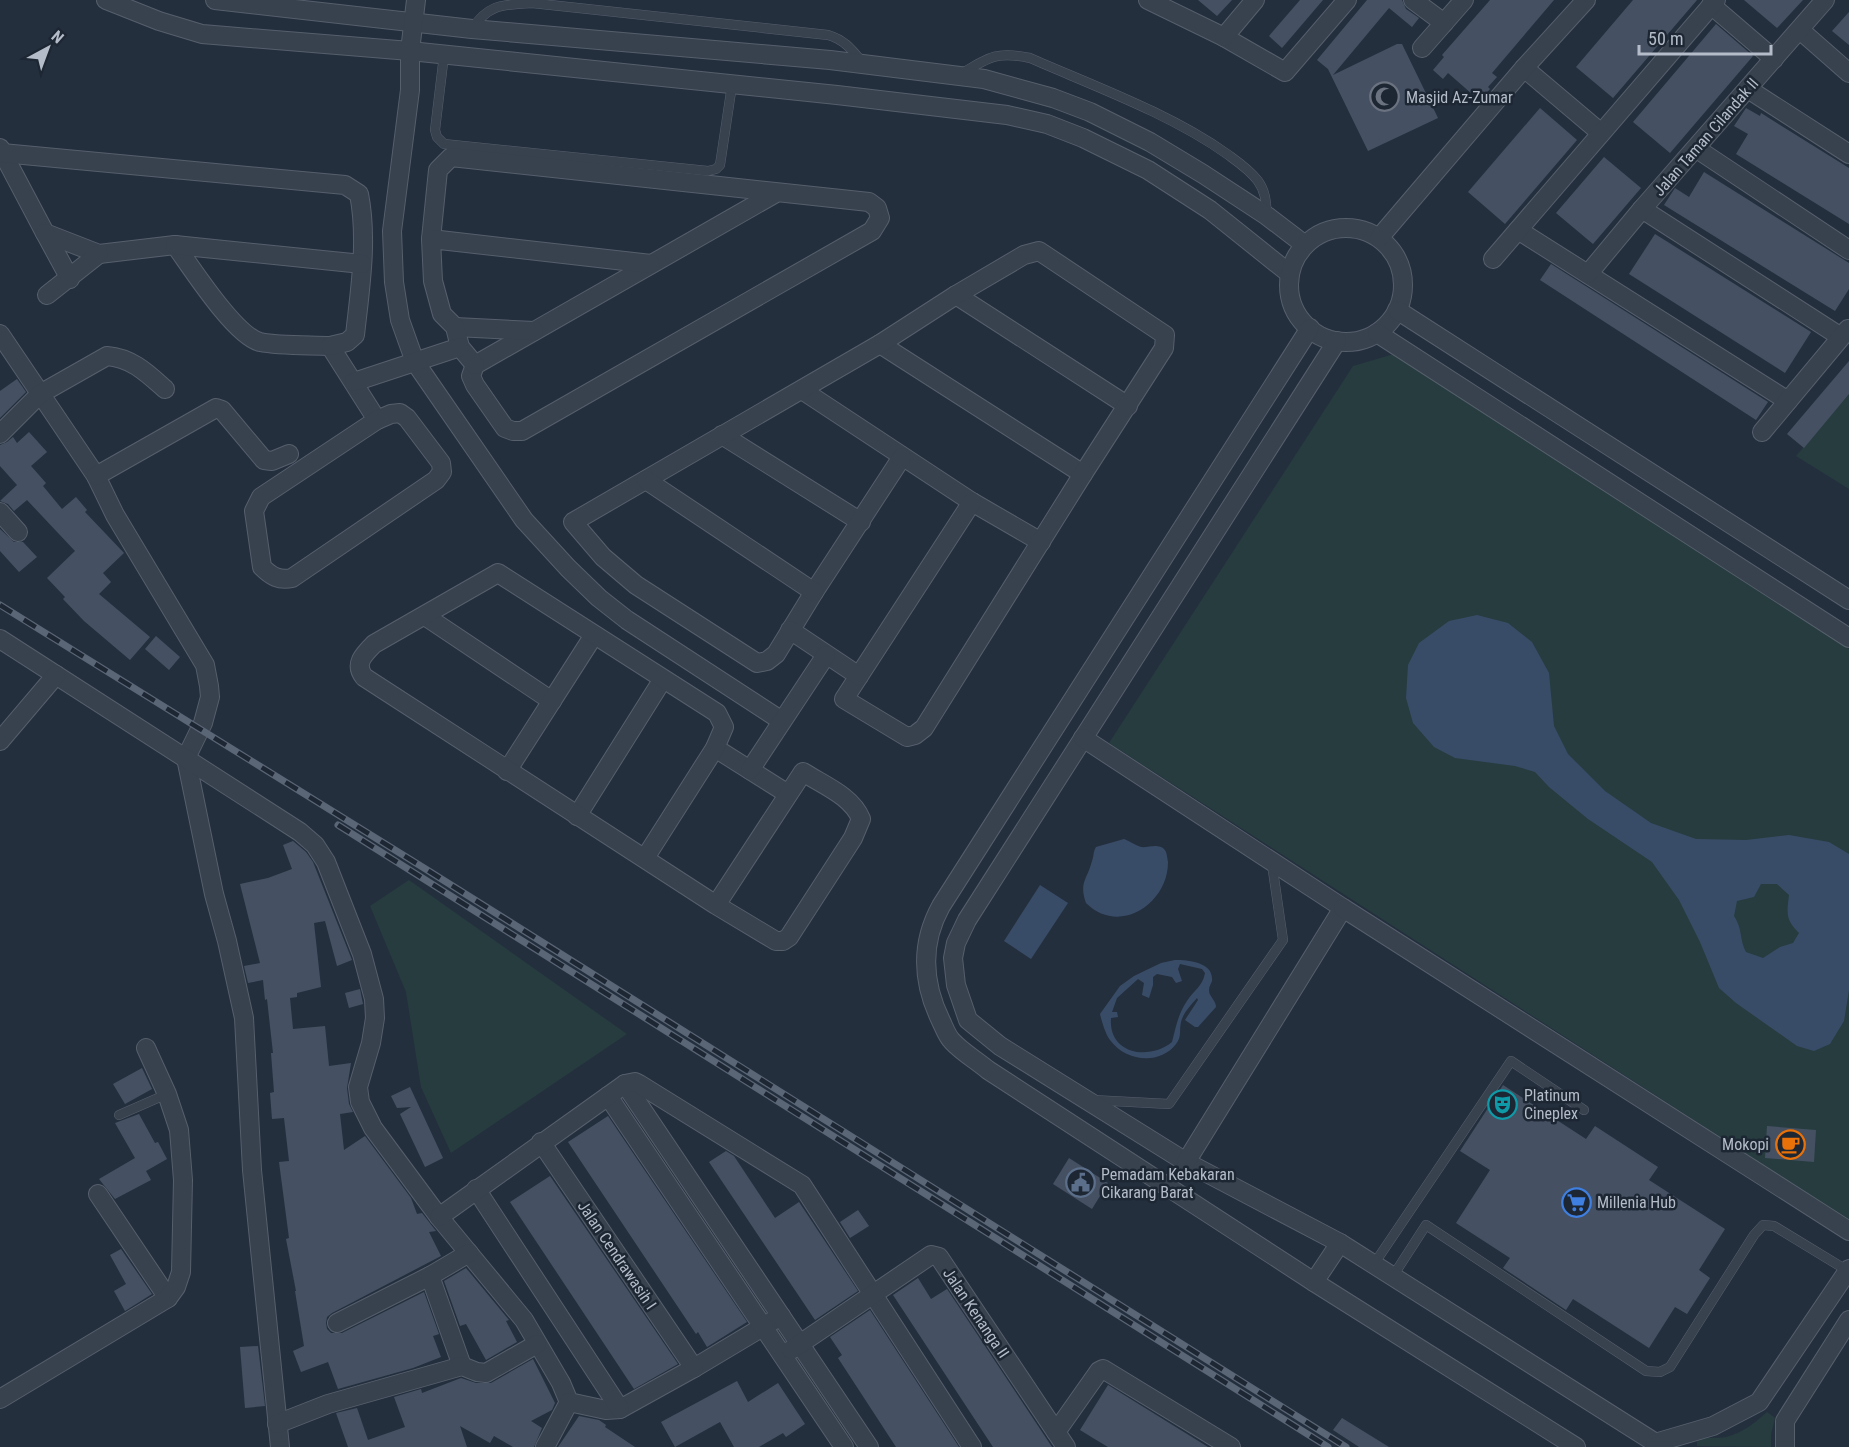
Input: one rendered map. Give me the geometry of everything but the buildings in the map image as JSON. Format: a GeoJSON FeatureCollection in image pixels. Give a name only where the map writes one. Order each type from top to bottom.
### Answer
{"type":"FeatureCollection","features":[{"type":"Feature","properties":{"kind":"street"},"geometry":{"type":"LineString","coordinates":[[105,0],[159,21],[202,34],[410,51],[732,85],[1007,115],[1047,124],[1083,138],[1148,170],[1210,210],[1290,274]]}},
{"type":"Feature","properties":{"kind":"street"},"geometry":{"type":"LineString","coordinates":[[215,0],[472,29],[864,64],[984,79],[1090,112],[1177,158],[1267,216],[1305,245]]}},
{"type":"Feature","properties":{"kind":"street"},"geometry":{"type":"LineString","coordinates":[[416,0],[410,51],[410,90],[392,231],[394,282],[400,320],[415,362],[499,487],[524,520],[568,568],[599,598],[627,620],[782,721]]}},
{"type":"Feature","properties":{"kind":"street"},"geometry":{"type":"LineString","coordinates":[[1224,36],[1255,0]]}},
{"type":"Feature","properties":{"kind":"street"},"geometry":{"type":"LineString","coordinates":[[1159,2],[1224,36],[1282,71],[1288,70],[1347,0]]}},
{"type":"Feature","properties":{"kind":"street"},"geometry":{"type":"LineString","coordinates":[[1413,0],[1444,23]]}},
{"type":"Feature","properties":{"kind":"street"},"geometry":{"type":"LineString","coordinates":[[1422,48],[1464,0]]}},
{"type":"Feature","properties":{"kind":"street"},"geometry":{"type":"LineString","coordinates":[[1378,238],[1524,68],[1586,0]]}},
{"type":"Feature","properties":{"kind":"street","name":"Jalan Taman Cilandak II"},"geometry":{"type":"LineString","coordinates":[[1588,274],[1825,0]]}},
{"type":"Feature","properties":{"kind":"street"},"geometry":{"type":"LineString","coordinates":[[1493,259],[1714,3],[1774,59]]}},
{"type":"Feature","properties":{"kind":"street"},"geometry":{"type":"LineString","coordinates":[[1800,30],[1849,73]]}},
{"type":"Feature","properties":{"kind":"street"},"geometry":{"type":"LineString","coordinates":[[1524,68],[1601,134]]}},
{"type":"Feature","properties":{"kind":"street"},"geometry":{"type":"LineString","coordinates":[[1748,89],[1849,154]]}},
{"type":"Feature","properties":{"kind":"street"},"geometry":{"type":"LineString","coordinates":[[1697,149],[1849,250]]}},
{"type":"Feature","properties":{"kind":"street"},"geometry":{"type":"LineString","coordinates":[[1,151],[70,279]]}},
{"type":"Feature","properties":{"kind":"street"},"geometry":{"type":"LineString","coordinates":[[1,151],[345,185],[359,194],[361,208],[362,264],[355,335],[347,342],[330,346],[258,342],[243,332],[230,318],[175,245]]}},
{"type":"Feature","properties":{"kind":"street"},"geometry":{"type":"LineString","coordinates":[[475,364],[460,347],[455,327],[442,314],[434,282],[431,239],[438,170],[451,157],[869,202],[877,208],[880,218],[872,231],[522,430],[513,431],[505,428],[475,385],[471,376],[475,364],[776,193]]}},
{"type":"Feature","properties":{"kind":"street"},"geometry":{"type":"LineString","coordinates":[[1642,209],[1845,332],[1762,432]]}},
{"type":"Feature","properties":{"kind":"street"},"geometry":{"type":"LineString","coordinates":[[1341,228],[1364,231],[1378,238],[1391,249],[1399,263],[1403,279],[1403,295],[1389,323],[1377,333],[1351,342],[1337,341],[1310,328],[1300,317],[1289,289],[1290,274],[1295,258],[1305,245],[1318,235],[1341,228]]}},
{"type":"Feature","properties":{"kind":"street"},"geometry":{"type":"LineString","coordinates":[[1518,230],[1788,401]]}},
{"type":"Feature","properties":{"kind":"street"},"geometry":{"type":"LineString","coordinates":[[45,233],[99,254],[175,245],[362,264]]}},
{"type":"Feature","properties":{"kind":"street"},"geometry":{"type":"LineString","coordinates":[[431,239],[651,264]]}},
{"type":"Feature","properties":{"kind":"street"},"geometry":{"type":"LineString","coordinates":[[902,457],[776,654],[767,661],[757,663],[636,585],[603,557],[573,522],[880,344],[1024,255],[1039,252],[1165,335],[1164,348],[924,728],[915,735],[907,737],[844,699],[972,502]]}},
{"type":"Feature","properties":{"kind":"street"},"geometry":{"type":"LineString","coordinates":[[47,295],[99,254]]}},
{"type":"Feature","properties":{"kind":"street"},"geometry":{"type":"LineString","coordinates":[[956,295],[1128,406]]}},
{"type":"Feature","properties":{"kind":"street"},"geometry":{"type":"LineString","coordinates":[[1397,310],[1849,600]]}},
{"type":"Feature","properties":{"kind":"street"},"geometry":{"type":"LineString","coordinates":[[455,327],[534,331]]}},
{"type":"Feature","properties":{"kind":"street"},"geometry":{"type":"LineString","coordinates":[[1310,328],[941,906],[927,939],[928,990],[950,1040],[988,1070],[1314,1282],[1576,1447]]}},
{"type":"Feature","properties":{"kind":"street"},"geometry":{"type":"LineString","coordinates":[[1377,333],[1849,638]]}},
{"type":"Feature","properties":{"kind":"street"},"geometry":{"type":"LineString","coordinates":[[0,334],[96,476],[115,515],[205,665],[210,697],[203,723],[186,758],[214,894],[244,1018],[252,1170],[280,1447]]}},
{"type":"Feature","properties":{"kind":"street"},"geometry":{"type":"LineString","coordinates":[[1337,341],[967,920],[956,944],[953,958],[956,986],[968,1020],[1000,1046],[1186,1162],[1340,1243],[1658,1445],[1713,1426],[1759,1402],[1848,1270]]}},
{"type":"Feature","properties":{"kind":"street"},"geometry":{"type":"LineString","coordinates":[[880,344],[1083,474]]}},
{"type":"Feature","properties":{"kind":"street"},"geometry":{"type":"LineString","coordinates":[[330,346],[377,420]]}},
{"type":"Feature","properties":{"kind":"street"},"geometry":{"type":"LineString","coordinates":[[354,382],[460,347]]}},
{"type":"Feature","properties":{"kind":"street"},"geometry":{"type":"LineString","coordinates":[[0,434],[40,394],[106,356],[130,362],[147,372],[165,389]]}},
{"type":"Feature","properties":{"kind":"street"},"geometry":{"type":"LineString","coordinates":[[802,390],[972,502],[1041,542]]}},
{"type":"Feature","properties":{"kind":"street"},"geometry":{"type":"LineString","coordinates":[[96,476],[216,408],[222,410],[264,460],[272,461],[289,454]]}},
{"type":"Feature","properties":{"kind":"street"},"geometry":{"type":"LineString","coordinates":[[400,413],[407,418],[441,463],[442,472],[426,487],[292,578],[282,580],[267,573],[262,567],[254,511],[261,497],[377,420],[400,413]]}},
{"type":"Feature","properties":{"kind":"street"},"geometry":{"type":"LineString","coordinates":[[722,435],[861,522]]}},
{"type":"Feature","properties":{"kind":"street"},"geometry":{"type":"LineString","coordinates":[[646,480],[814,592]]}},
{"type":"Feature","properties":{"kind":"street"},"geometry":{"type":"LineString","coordinates":[[0,512],[18,532]]}},
{"type":"Feature","properties":{"kind":"street"},"geometry":{"type":"LineString","coordinates":[[645,858],[715,748],[724,727],[717,713],[498,573],[374,644],[365,653],[358,663],[364,677],[577,816],[716,905],[776,941],[783,941],[795,928],[853,838],[861,819],[857,809],[849,801],[803,772],[716,905]]}},
{"type":"Feature","properties":{"kind":"street"},"geometry":{"type":"LineString","coordinates":[[425,616],[552,701]]}},
{"type":"Feature","properties":{"kind":"street"},"geometry":{"type":"LineString","coordinates":[[790,630],[859,676]]}},
{"type":"Feature","properties":{"kind":"street"},"geometry":{"type":"LineString","coordinates":[[507,771],[594,635]]}},
{"type":"Feature","properties":{"kind":"street"},"geometry":{"type":"LineString","coordinates":[[0,639],[300,832],[315,845],[326,862],[362,954],[375,999],[371,1043],[358,1087],[360,1102],[373,1128],[439,1217],[524,1320],[561,1383],[569,1402]]}},
{"type":"Feature","properties":{"kind":"street"},"geometry":{"type":"LineString","coordinates":[[750,770],[826,655]]}},
{"type":"Feature","properties":{"kind":"street"},"geometry":{"type":"LineString","coordinates":[[0,741],[56,675]]}},
{"type":"Feature","properties":{"kind":"street"},"geometry":{"type":"LineString","coordinates":[[577,816],[663,679]]}},
{"type":"Feature","properties":{"kind":"street"},"geometry":{"type":"LineString","coordinates":[[1083,738],[1343,908],[1849,1232]]}},
{"type":"Feature","properties":{"kind":"street"},"geometry":{"type":"LineString","coordinates":[[715,748],[788,794]]}},
{"type":"Feature","properties":{"kind":"street"},"geometry":{"type":"LineString","coordinates":[[1186,1162],[1343,908]]}},
{"type":"Feature","properties":{"kind":"street"},"geometry":{"type":"LineString","coordinates":[[0,1399],[168,1298],[176,1287],[181,1272],[183,1180],[179,1130],[167,1094],[146,1048]]}},
{"type":"Feature","properties":{"kind":"street"},"geometry":{"type":"LineString","coordinates":[[439,1217],[625,1083],[635,1082],[802,1185],[972,1447]]}},
{"type":"Feature","properties":{"kind":"street"},"geometry":{"type":"LineString","coordinates":[[625,1083],[801,1344],[863,1445]]}},
{"type":"Feature","properties":{"kind":"street"},"geometry":{"type":"LineString","coordinates":[[608,1096],[844,1447]]}},
{"type":"Feature","properties":{"kind":"street","name":"Jalan Cendrawasih I"},"geometry":{"type":"LineString","coordinates":[[541,1142],[694,1368]]}},
{"type":"Feature","properties":{"kind":"street"},"geometry":{"type":"LineString","coordinates":[[476,1189],[620,1409]]}},
{"type":"Feature","properties":{"kind":"street"},"geometry":{"type":"LineString","coordinates":[[98,1194],[168,1298]]}},
{"type":"Feature","properties":{"kind":"street"},"geometry":{"type":"LineString","coordinates":[[1314,1282],[1340,1243]]}},
{"type":"Feature","properties":{"kind":"street"},"geometry":{"type":"LineString","coordinates":[[337,1323],[430,1276],[469,1253]]}},
{"type":"Feature","properties":{"kind":"street","name":"Jalan Kenanga II"},"geometry":{"type":"LineString","coordinates":[[783,1356],[931,1255],[939,1257],[1061,1440]]}},
{"type":"Feature","properties":{"kind":"street"},"geometry":{"type":"LineString","coordinates":[[430,1276],[462,1366]]}},
{"type":"Feature","properties":{"kind":"street"},"geometry":{"type":"LineString","coordinates":[[569,1402],[606,1410],[620,1409],[782,1316]]}},
{"type":"Feature","properties":{"kind":"street"},"geometry":{"type":"LineString","coordinates":[[1785,1447],[1785,1421],[1849,1320]]}},
{"type":"Feature","properties":{"kind":"street"},"geometry":{"type":"LineString","coordinates":[[277,1424],[328,1404],[462,1366],[486,1373],[537,1344]]}},
{"type":"Feature","properties":{"kind":"street"},"geometry":{"type":"LineString","coordinates":[[1061,1440],[1099,1371],[1103,1369],[1231,1447]]}},
{"type":"Feature","properties":{"kind":"street"},"geometry":{"type":"LineString","coordinates":[[545,1447],[569,1402]]}},
{"type":"Feature","properties":{"kind":"lane"},"geometry":{"type":"LineString","coordinates":[[472,29],[487,10],[500,5],[532,3],[828,35],[850,46],[864,64]]}},
{"type":"Feature","properties":{"kind":"lane"},"geometry":{"type":"LineString","coordinates":[[958,76],[997,54],[1014,54],[1030,58],[1165,118],[1210,142],[1244,167],[1258,182],[1266,197],[1267,216]]}},
{"type":"Feature","properties":{"kind":"lane"},"geometry":{"type":"LineString","coordinates":[[444,55],[435,130],[437,137],[444,144],[708,171],[720,165],[732,85]]}},
{"type":"Feature","properties":{"kind":"lane"},"geometry":{"type":"LineString","coordinates":[[1085,1099],[1169,1104],[1283,940],[1272,862]]}},
{"type":"Feature","properties":{"kind":"lane"},"geometry":{"type":"LineString","coordinates":[[1374,1264],[1511,1061],[1584,1110]]}},
{"type":"Feature","properties":{"kind":"lane"},"geometry":{"type":"LineString","coordinates":[[119,1115],[167,1094]]}},
{"type":"Feature","properties":{"kind":"lane"},"geometry":{"type":"LineString","coordinates":[[1393,1276],[1426,1225],[1646,1371],[1660,1372],[1670,1367],[1754,1235],[1763,1225],[1774,1226],[1848,1270]]}},
{"type":"Feature","properties":{"kind":"green space"},"geometry":{"type":"Polygon","coordinates":[[[1394,354],[1849,649],[1849,1220],[1109,743],[1353,366],[1394,354]]]}},
{"type":"Feature","properties":{"kind":"green space"},"geometry":{"type":"Polygon","coordinates":[[[1849,394],[1849,489],[1796,456],[1849,394]]]}},
{"type":"Feature","properties":{"kind":"green space"},"geometry":{"type":"Polygon","coordinates":[[[409,880],[627,1034],[451,1153],[421,1087],[406,992],[370,906],[409,880]]]}},
{"type":"Feature","properties":{"kind":"green space"},"geometry":{"type":"Polygon","coordinates":[[[1767,1412],[1775,1418],[1771,1447],[1697,1446],[1697,1441],[1700,1439],[1726,1437],[1737,1433],[1753,1424],[1767,1412]]]}},
{"type":"Feature","properties":{"kind":"water"},"geometry":{"type":"Polygon","coordinates":[[[1477,615],[1508,623],[1532,642],[1549,673],[1554,726],[1568,754],[1605,791],[1651,823],[1696,839],[1746,840],[1789,835],[1829,842],[1849,854],[1849,990],[1844,1021],[1830,1044],[1814,1051],[1797,1046],[1736,1003],[1719,988],[1679,900],[1652,862],[1588,819],[1549,787],[1535,772],[1515,766],[1455,758],[1434,747],[1413,723],[1406,698],[1408,665],[1419,643],[1449,621],[1477,615]],[[1761,884],[1754,897],[1737,901],[1734,916],[1746,952],[1763,958],[1780,947],[1793,943],[1799,933],[1791,924],[1788,915],[1789,895],[1777,884],[1761,884]]]}},
{"type":"Feature","properties":{"kind":"water"},"geometry":{"type":"Polygon","coordinates":[[[1124,839],[1141,847],[1162,847],[1168,862],[1166,877],[1160,891],[1139,911],[1126,916],[1113,916],[1099,912],[1086,903],[1083,890],[1084,881],[1096,847],[1124,839]]]}},
{"type":"Feature","properties":{"kind":"water"},"geometry":{"type":"Polygon","coordinates":[[[1040,885],[1068,903],[1031,959],[1004,941],[1040,885]]]}},
{"type":"Feature","properties":{"kind":"water"},"geometry":{"type":"Polygon","coordinates":[[[1180,960],[1205,966],[1212,975],[1209,992],[1216,1007],[1198,1027],[1195,1027],[1185,1020],[1198,1000],[1197,998],[1184,1015],[1176,1044],[1161,1056],[1142,1058],[1124,1053],[1110,1040],[1100,1014],[1120,986],[1134,976],[1161,963],[1180,960]],[[1180,964],[1178,969],[1182,981],[1176,983],[1172,977],[1157,974],[1153,977],[1149,998],[1142,995],[1144,983],[1138,979],[1117,998],[1112,1012],[1117,1012],[1118,1017],[1111,1018],[1116,1040],[1132,1051],[1142,1052],[1163,1048],[1172,1042],[1181,1011],[1204,978],[1205,973],[1202,969],[1180,964]]]}},
{"type":"Feature","properties":{"kind":"railway"},"geometry":{"type":"LineString","coordinates":[[0,605],[424,868],[1346,1447]]}},
{"type":"Feature","properties":{"kind":"railway"},"geometry":{"type":"LineString","coordinates":[[338,825],[1328,1447]]}},
{"type":"Feature","properties":{"kind":"place","name":"Masjid Az-Zumar"},"geometry":{"type":"Point","coordinates":[1385,97]}},
{"type":"Feature","properties":{"kind":"place","name":"Platinum Cineplex"},"geometry":{"type":"Point","coordinates":[1503,1104]}},
{"type":"Feature","properties":{"kind":"place","name":"Mokopi"},"geometry":{"type":"Point","coordinates":[1790,1144]}},
{"type":"Feature","properties":{"kind":"place","name":"Pemadam Kebakaran Cikarang Barat"},"geometry":{"type":"Point","coordinates":[1080,1183]}},
{"type":"Feature","properties":{"kind":"place","name":"Millenia Hub"},"geometry":{"type":"Point","coordinates":[1576,1202]}}]}
